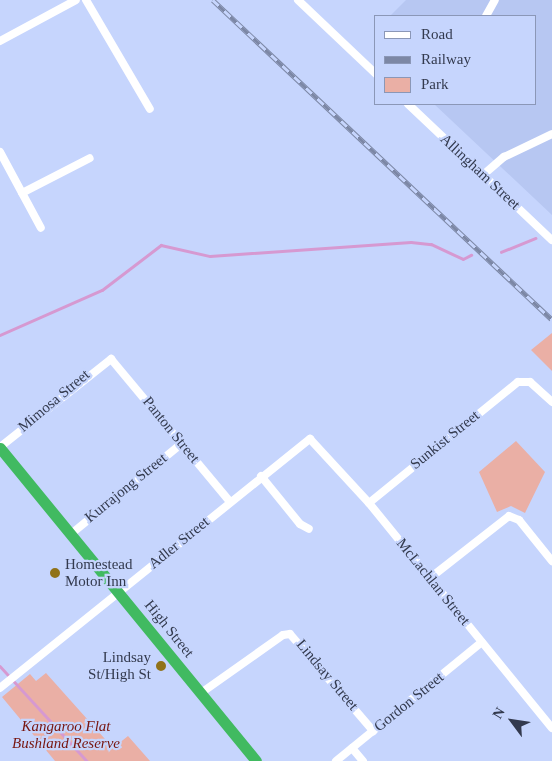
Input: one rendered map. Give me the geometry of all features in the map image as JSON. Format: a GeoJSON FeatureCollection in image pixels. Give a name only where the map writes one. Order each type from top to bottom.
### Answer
{"type":"FeatureCollection","features":[{"type":"Feature","properties":{"kind":"highway","name":"High Street"},"geometry":{"type":"LineString","coordinates":[[0,447],[256,761]]}},
{"type":"Feature","properties":{"kind":"street"},"geometry":{"type":"LineString","coordinates":[[0,41],[76,0]]}},
{"type":"Feature","properties":{"kind":"street"},"geometry":{"type":"LineString","coordinates":[[86,0],[150,109]]}},
{"type":"Feature","properties":{"kind":"street"},"geometry":{"type":"LineString","coordinates":[[298,0],[374,72]]}},
{"type":"Feature","properties":{"kind":"street"},"geometry":{"type":"LineString","coordinates":[[487,15],[495,0]]}},
{"type":"Feature","properties":{"kind":"street","name":"Allingham Street"},"geometry":{"type":"LineString","coordinates":[[409,105],[552,240]]}},
{"type":"Feature","properties":{"kind":"street"},"geometry":{"type":"LineString","coordinates":[[483,175],[504,157],[552,134]]}},
{"type":"Feature","properties":{"kind":"street"},"geometry":{"type":"LineString","coordinates":[[0,152],[41,228]]}},
{"type":"Feature","properties":{"kind":"street"},"geometry":{"type":"LineString","coordinates":[[22,193],[90,158]]}},
{"type":"Feature","properties":{"kind":"street","name":"Panton Street"},"geometry":{"type":"LineString","coordinates":[[110,359],[230,502]]}},
{"type":"Feature","properties":{"kind":"street","name":"Mimosa Street"},"geometry":{"type":"LineString","coordinates":[[0,447],[110,359]]}},
{"type":"Feature","properties":{"kind":"street","name":"Sunkist Street"},"geometry":{"type":"LineString","coordinates":[[369,503],[522,381],[552,402]]}},
{"type":"Feature","properties":{"kind":"street","name":"McLachlan Street"},"geometry":{"type":"LineString","coordinates":[[312,439],[369,503],[551,726]]}},
{"type":"Feature","properties":{"kind":"street","name":"Adler Street"},"geometry":{"type":"LineString","coordinates":[[2,686],[261,476],[312,439]]}},
{"type":"Feature","properties":{"kind":"street","name":"Kurrajong Street"},"geometry":{"type":"LineString","coordinates":[[71,534],[182,443]]}},
{"type":"Feature","properties":{"kind":"street"},"geometry":{"type":"LineString","coordinates":[[261,476],[309,529]]}},
{"type":"Feature","properties":{"kind":"street"},"geometry":{"type":"LineString","coordinates":[[430,578],[509,516],[519,520],[552,561]]}},
{"type":"Feature","properties":{"kind":"street","name":"Lindsay Street"},"geometry":{"type":"LineString","coordinates":[[201,692],[283,635],[290,634],[373,731]]}},
{"type":"Feature","properties":{"kind":"street","name":"Gordon Street"},"geometry":{"type":"LineString","coordinates":[[336,761],[482,642]]}},
{"type":"Feature","properties":{"kind":"street"},"geometry":{"type":"LineString","coordinates":[[352,748],[363,761]]}},
{"type":"Feature","properties":{"kind":"shaded area"},"geometry":{"type":"Polygon","coordinates":[[[406,0],[552,0],[552,215],[435,105],[537,105],[537,15],[391,15],[406,0]]]}},
{"type":"Feature","properties":{"kind":"green space"},"geometry":{"type":"Polygon","coordinates":[[[552,333],[552,371],[531,350],[552,333]]]}},
{"type":"Feature","properties":{"kind":"green space"},"geometry":{"type":"Polygon","coordinates":[[[516,441],[545,472],[525,513],[511,506],[497,512],[479,472],[516,441]]]}},
{"type":"Feature","properties":{"kind":"green space","name":"Kangaroo Flat Bushland Reserve"},"geometry":{"type":"Polygon","coordinates":[[[46,673],[113,748],[128,736],[150,761],[55,761],[2,697],[30,674],[36,681],[46,673]]]}},
{"type":"Feature","properties":{"kind":"waterway"},"geometry":{"type":"LineString","coordinates":[[501,252],[535,238]]}},
{"type":"Feature","properties":{"kind":"waterway"},"geometry":{"type":"LineString","coordinates":[[0,335],[102,290],[161,245],[210,256],[411,242],[431,244],[463,259],[471,255]]}},
{"type":"Feature","properties":{"kind":"waterway"},"geometry":{"type":"LineString","coordinates":[[0,666],[87,761]]}},
{"type":"Feature","properties":{"kind":"railway"},"geometry":{"type":"LineString","coordinates":[[213,0],[552,319]]}},
{"type":"Feature","properties":{"kind":"place","name":"Homestead Motor Inn"},"geometry":{"type":"Point","coordinates":[55,573]}},
{"type":"Feature","properties":{"kind":"place","name":"Lindsay St/High St"},"geometry":{"type":"Point","coordinates":[161,666]}}]}
